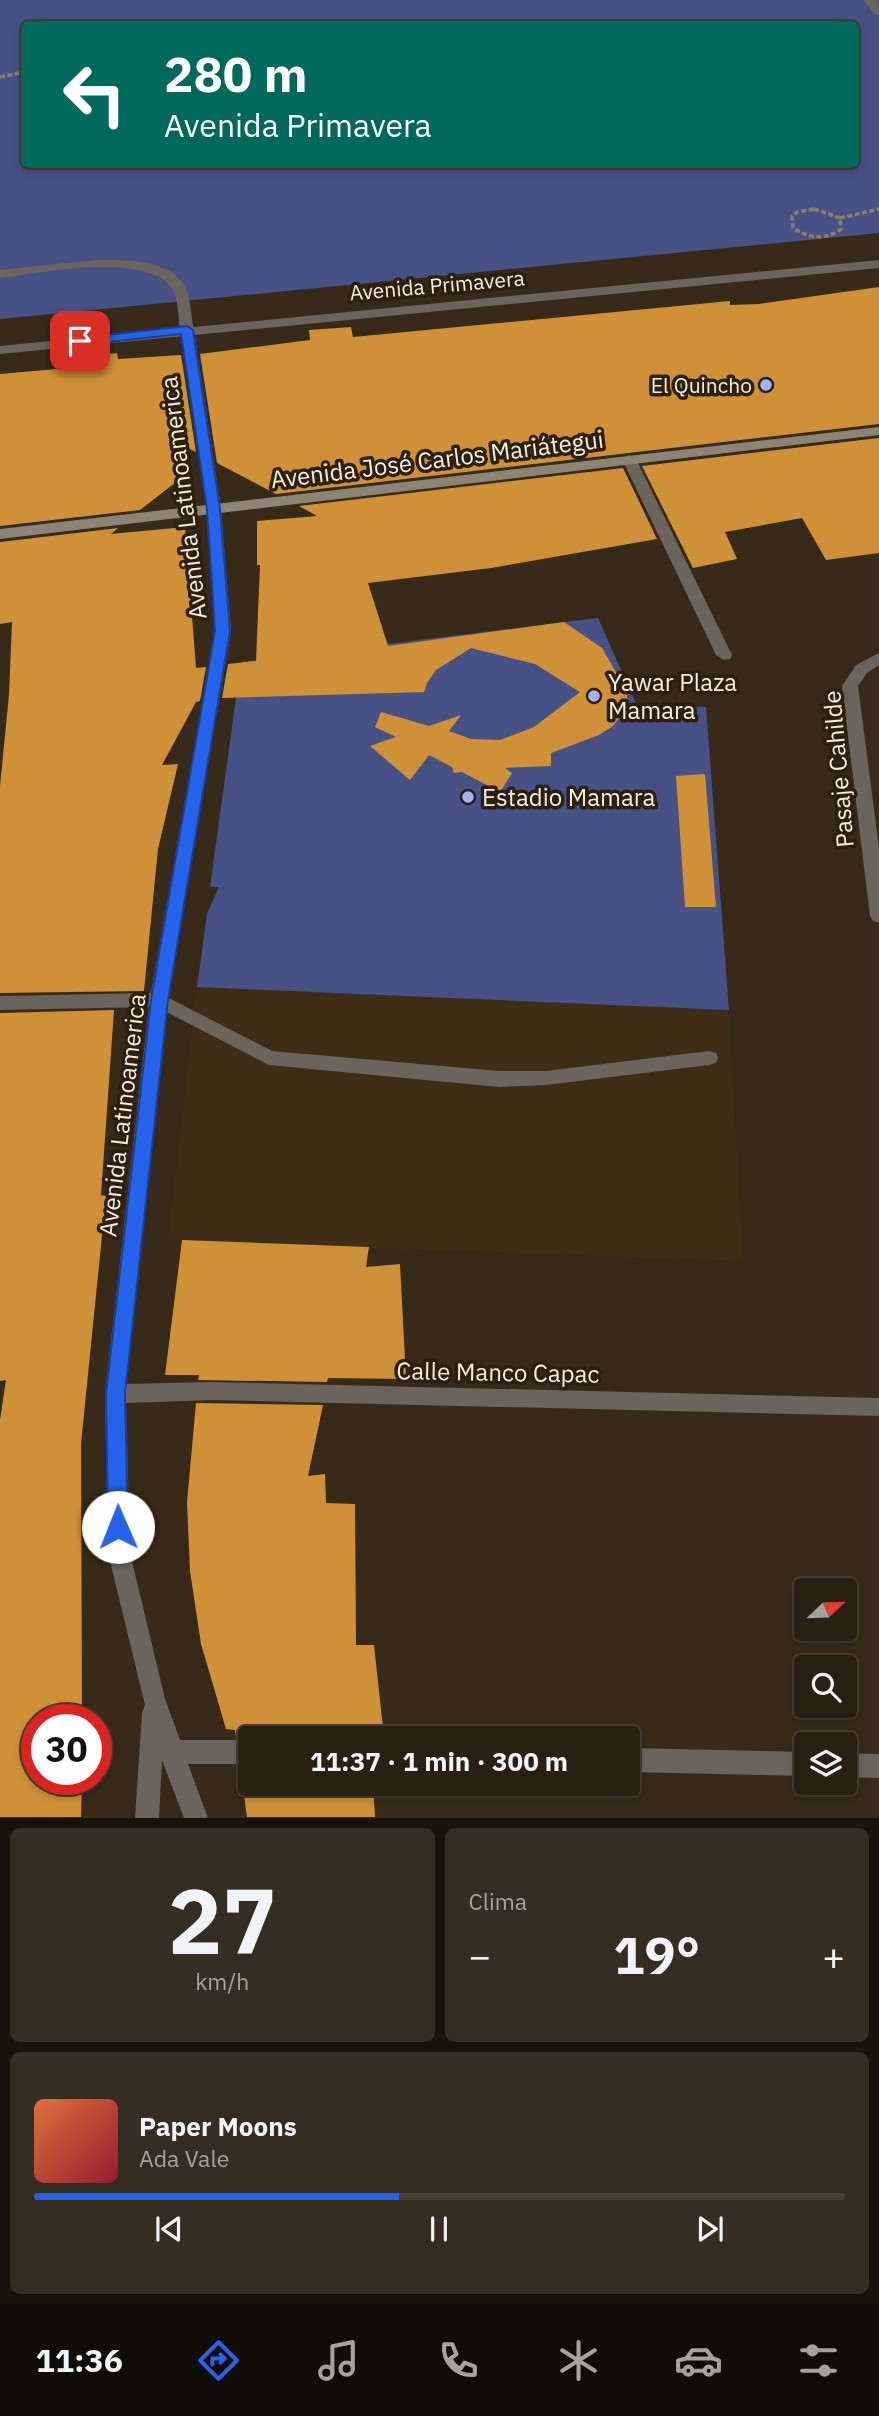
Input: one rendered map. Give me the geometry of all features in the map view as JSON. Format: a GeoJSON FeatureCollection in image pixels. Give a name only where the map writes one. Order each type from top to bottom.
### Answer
{"type":"FeatureCollection","features":[{"type":"Feature","properties":{"kind":"main road","name":"Avenida José Carlos Mariátegui"},"geometry":{"type":"LineString","coordinates":[[0,534],[879,430]]}},
{"type":"Feature","properties":{"kind":"street"},"geometry":{"type":"LineString","coordinates":[[870,0],[878,12]]}},
{"type":"Feature","properties":{"kind":"street","name":"Avenida Latinoamerica"},"geometry":{"type":"LineString","coordinates":[[0,274],[123,264],[146,266],[166,274],[179,289],[214,509],[223,631],[159,1000],[116,1394],[119,1553],[154,1699],[170,1752],[196,1818]]}},
{"type":"Feature","properties":{"kind":"street","name":"Avenida Primavera"},"geometry":{"type":"LineString","coordinates":[[0,350],[879,264]]}},
{"type":"Feature","properties":{"kind":"street"},"geometry":{"type":"LineString","coordinates":[[629,459],[724,655]]}},
{"type":"Feature","properties":{"kind":"street","name":"Pasaje Cahilde"},"geometry":{"type":"LineString","coordinates":[[872,661],[855,674],[850,687],[876,865],[879,916]]}},
{"type":"Feature","properties":{"kind":"street"},"geometry":{"type":"LineString","coordinates":[[0,1003],[159,1000],[269,1058],[499,1079],[546,1078],[709,1058]]}},
{"type":"Feature","properties":{"kind":"street","name":"Calle Manco Capac"},"geometry":{"type":"LineString","coordinates":[[116,1394],[212,1391],[879,1407]]}},
{"type":"Feature","properties":{"kind":"street"},"geometry":{"type":"LineString","coordinates":[[147,1818],[154,1699]]}},
{"type":"Feature","properties":{"kind":"street"},"geometry":{"type":"LineString","coordinates":[[170,1752],[238,1752]]}},
{"type":"Feature","properties":{"kind":"street"},"geometry":{"type":"LineString","coordinates":[[640,1760],[794,1764]]}},
{"type":"Feature","properties":{"kind":"street"},"geometry":{"type":"LineString","coordinates":[[857,1765],[879,1766]]}},
{"type":"Feature","properties":{"kind":"path"},"geometry":{"type":"LineString","coordinates":[[0,77],[21,73]]}},
{"type":"Feature","properties":{"kind":"path"},"geometry":{"type":"LineString","coordinates":[[840,218],[841,229],[828,237],[819,238],[799,233],[790,222],[797,212],[814,209],[840,218],[879,209]]}},
{"type":"Feature","properties":{"kind":"shaded area"},"geometry":{"type":"Polygon","coordinates":[[[0,0],[879,0],[879,233],[0,319],[0,0]]]}},
{"type":"Feature","properties":{"kind":"shaded area","name":"Estadio Mamara"},"geometry":{"type":"Polygon","coordinates":[[[598,618],[637,706],[706,707],[729,1010],[197,987],[207,914],[219,887],[210,887],[241,662],[598,618]]]}},
{"type":"Feature","properties":{"kind":"shaded area"},"geometry":{"type":"Polygon","coordinates":[[[197,987],[729,1010],[743,1261],[168,1240],[197,987]]]}},
{"type":"Feature","properties":{"kind":"building"},"geometry":{"type":"Polygon","coordinates":[[[879,287],[879,424],[276,494],[217,463],[200,354],[310,340],[309,330],[351,327],[353,337],[730,301],[730,305],[759,304],[879,287]]]}},
{"type":"Feature","properties":{"kind":"building"},"geometry":{"type":"Polygon","coordinates":[[[117,353],[118,359],[181,355],[196,452],[177,443],[180,479],[140,510],[0,526],[0,374],[80,367],[78,357],[117,353]]]}},
{"type":"Feature","properties":{"kind":"building"},"geometry":{"type":"Polygon","coordinates":[[[879,438],[879,553],[826,560],[802,518],[725,532],[737,559],[693,568],[642,466],[879,438]]]}},
{"type":"Feature","properties":{"kind":"building"},"geometry":{"type":"Polygon","coordinates":[[[623,468],[657,539],[491,568],[368,583],[388,646],[564,622],[602,648],[627,691],[627,708],[613,726],[599,735],[551,753],[551,766],[505,768],[512,773],[500,792],[462,772],[454,773],[452,767],[429,755],[410,780],[370,746],[396,737],[375,727],[381,712],[429,726],[461,715],[449,731],[471,739],[500,740],[534,727],[580,692],[535,664],[471,648],[436,670],[424,692],[222,698],[228,664],[256,661],[260,565],[257,565],[257,521],[317,516],[299,506],[623,468]]]}},
{"type":"Feature","properties":{"kind":"building"},"geometry":{"type":"Polygon","coordinates":[[[185,527],[196,668],[206,667],[200,701],[196,702],[162,765],[178,764],[158,849],[144,991],[0,993],[0,786],[9,695],[12,622],[0,624],[0,542],[118,528],[111,534],[185,527]]]}},
{"type":"Feature","properties":{"kind":"building"},"geometry":{"type":"Polygon","coordinates":[[[705,774],[716,907],[685,907],[676,776],[705,774]]]}},
{"type":"Feature","properties":{"kind":"building"},"geometry":{"type":"Polygon","coordinates":[[[114,1010],[101,1195],[106,1196],[81,1444],[82,1704],[21,1704],[21,1795],[82,1795],[81,1817],[0,1817],[0,1420],[6,1380],[0,1381],[0,1013],[114,1010]]]}},
{"type":"Feature","properties":{"kind":"building"},"geometry":{"type":"Polygon","coordinates":[[[182,1240],[369,1247],[366,1267],[400,1264],[406,1379],[328,1378],[327,1382],[198,1380],[199,1375],[165,1375],[182,1240]]]}},
{"type":"Feature","properties":{"kind":"building"},"geometry":{"type":"Polygon","coordinates":[[[196,1403],[323,1405],[308,1476],[325,1474],[326,1503],[355,1504],[356,1645],[374,1645],[383,1726],[238,1726],[238,1737],[235,1730],[226,1729],[201,1644],[190,1571],[187,1502],[196,1403]]]}},
{"type":"Feature","properties":{"kind":"building"},"geometry":{"type":"Polygon","coordinates":[[[244,1796],[374,1796],[375,1817],[247,1817],[244,1796]]]}},
{"type":"Feature","properties":{"kind":"place","name":"El Quincho"},"geometry":{"type":"Point","coordinates":[766,385]}},
{"type":"Feature","properties":{"kind":"place","name":"Yawar Plaza Mamara"},"geometry":{"type":"Point","coordinates":[594,696]}},
{"type":"Feature","properties":{"kind":"place","name":"Estadio Mamara"},"geometry":{"type":"Point","coordinates":[468,797]}},
{"type":"Feature","properties":{"kind":"route"},"geometry":{"type":"LineString","coordinates":[[80,341],[187,330],[214,509],[223,631],[159,1000],[116,1394],[118,1527]]}}]}
